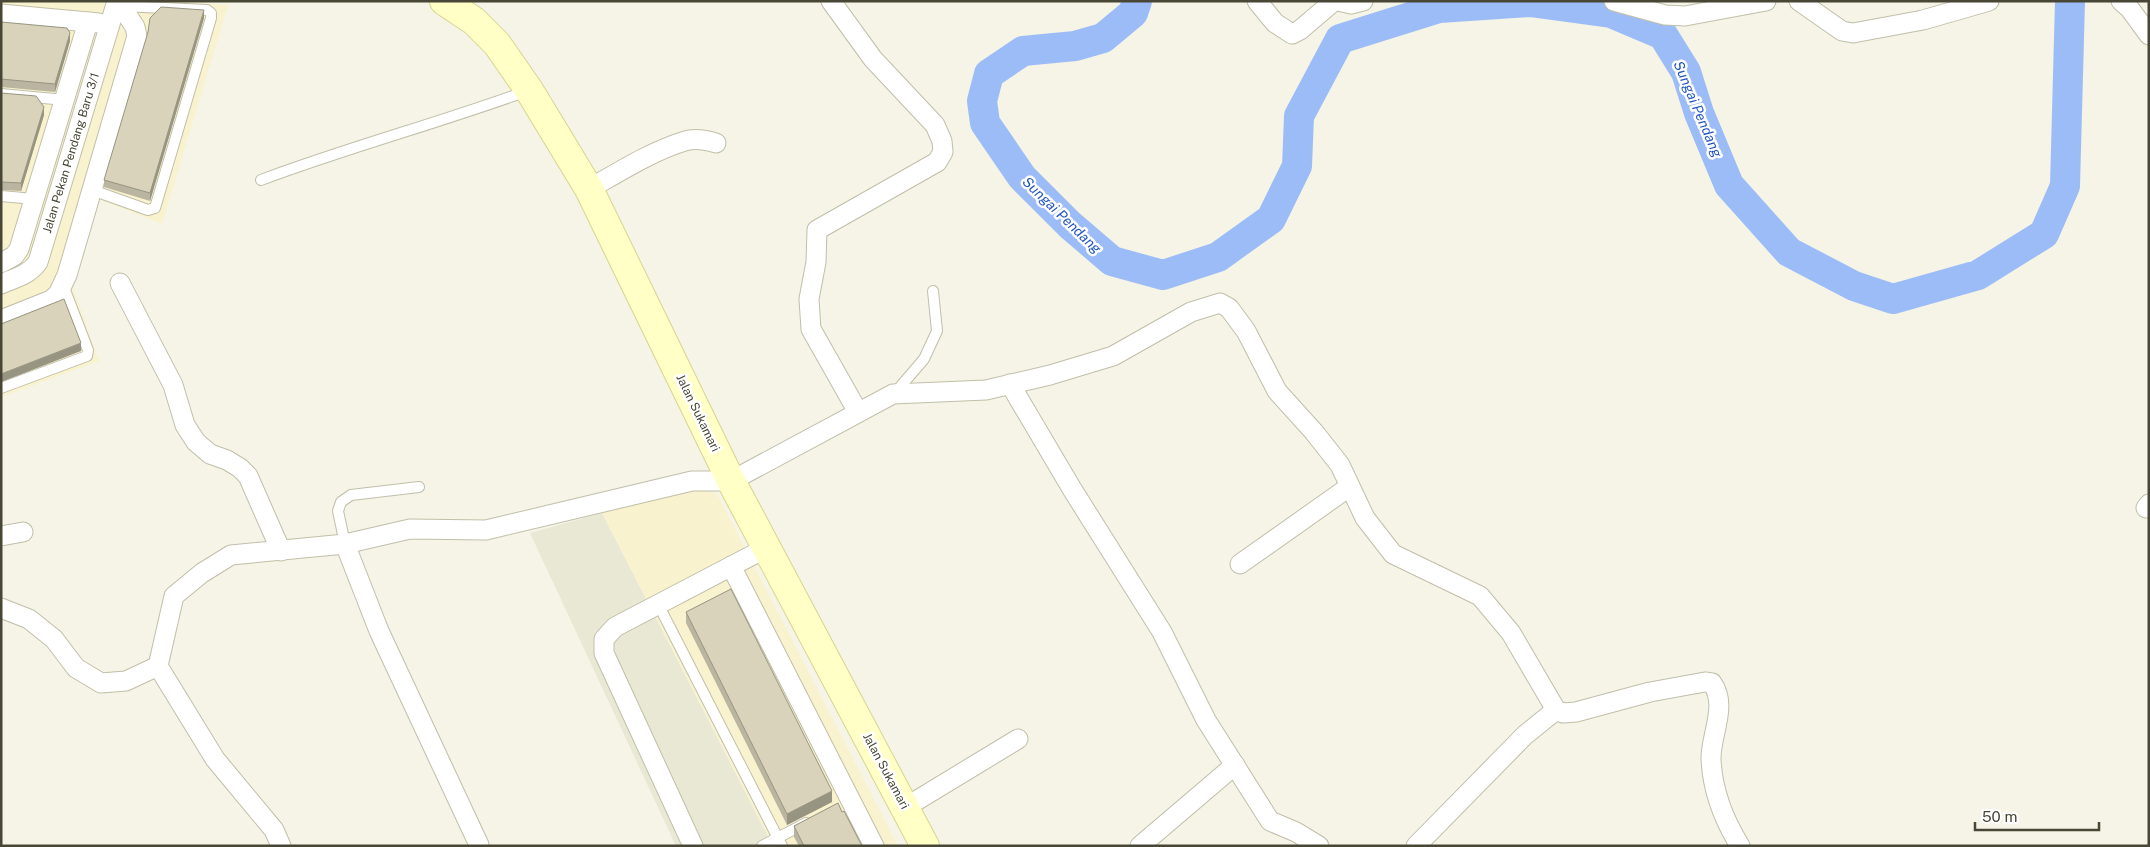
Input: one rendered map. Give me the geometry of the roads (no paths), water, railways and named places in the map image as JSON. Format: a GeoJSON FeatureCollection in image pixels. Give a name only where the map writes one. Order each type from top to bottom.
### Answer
{"type":"FeatureCollection","features":[{"type":"Feature","properties":{"kind":"street","name":"Jalan Sukamari"},"geometry":{"type":"LineString","coordinates":[[444,1],[474,21],[497,44],[529,90],[589,189],[731,480],[925,846]]}},
{"type":"Feature","properties":{"kind":"street"},"geometry":{"type":"LineString","coordinates":[[831,1],[873,59],[935,125],[942,141],[944,152],[937,162],[817,230],[816,262],[809,299],[811,329],[858,412]]}},
{"type":"Feature","properties":{"kind":"street"},"geometry":{"type":"LineString","coordinates":[[1257,1],[1274,22],[1292,34],[1300,30],[1336,1],[1351,4],[1363,1]]}},
{"type":"Feature","properties":{"kind":"street"},"geometry":{"type":"LineString","coordinates":[[1614,1],[1665,15],[1685,16],[1766,1]]}},
{"type":"Feature","properties":{"kind":"street"},"geometry":{"type":"LineString","coordinates":[[1800,1],[1842,31],[1853,33],[1923,20],[1990,1]]}},
{"type":"Feature","properties":{"kind":"street"},"geometry":{"type":"LineString","coordinates":[[2121,1],[2130,9],[2149,34]]}},
{"type":"Feature","properties":{"kind":"street"},"geometry":{"type":"LineString","coordinates":[[1,320],[51,300],[58,294],[63,285],[137,36],[135,27],[119,3]]}},
{"type":"Feature","properties":{"kind":"street","name":"Jalan Pekan Pendang Baru 3/1"},"geometry":{"type":"LineString","coordinates":[[1,284],[33,270],[38,262],[110,24],[119,3]]}},
{"type":"Feature","properties":{"kind":"street"},"geometry":{"type":"LineString","coordinates":[[1,14],[110,24]]}},
{"type":"Feature","properties":{"kind":"street"},"geometry":{"type":"LineString","coordinates":[[1,263],[14,256],[19,249],[88,22]]}},
{"type":"Feature","properties":{"kind":"street"},"geometry":{"type":"LineString","coordinates":[[589,189],[633,164],[686,141],[701,139],[716,143]]}},
{"type":"Feature","properties":{"kind":"street"},"geometry":{"type":"LineString","coordinates":[[120,283],[173,385],[184,426],[196,442],[210,454],[228,460],[248,476],[281,551]]}},
{"type":"Feature","properties":{"kind":"street"},"geometry":{"type":"LineString","coordinates":[[281,846],[274,830],[216,759],[158,666],[174,596],[202,573],[231,555],[344,544],[410,529],[486,530],[692,481],[731,480],[893,394],[986,390],[1113,356],[1191,312],[1220,303],[1229,308],[1246,331],[1277,391],[1314,432],[1340,465],[1365,518],[1393,554],[1480,596],[1510,632],[1556,710],[1563,713],[1576,712],[1650,692],[1706,682],[1712,683],[1720,697],[1711,758],[1718,803],[1740,846]]}},
{"type":"Feature","properties":{"kind":"street"},"geometry":{"type":"LineString","coordinates":[[1010,384],[1072,489],[1162,632],[1206,720],[1270,821],[1296,832],[1319,846]]}},
{"type":"Feature","properties":{"kind":"street"},"geometry":{"type":"LineString","coordinates":[[1240,564],[1349,486]]}},
{"type":"Feature","properties":{"kind":"street"},"geometry":{"type":"LineString","coordinates":[[1,536],[23,532]]}},
{"type":"Feature","properties":{"kind":"street"},"geometry":{"type":"LineString","coordinates":[[344,544],[414,708],[479,845]]}},
{"type":"Feature","properties":{"kind":"street"},"geometry":{"type":"LineString","coordinates":[[693,846],[604,653],[604,639],[615,627],[766,548]]}},
{"type":"Feature","properties":{"kind":"street"},"geometry":{"type":"LineString","coordinates":[[731,566],[847,802],[874,846]]}},
{"type":"Feature","properties":{"kind":"street"},"geometry":{"type":"LineString","coordinates":[[1,608],[3,611],[29,619],[54,639],[76,668],[101,683],[126,681],[158,666]]}},
{"type":"Feature","properties":{"kind":"street"},"geometry":{"type":"LineString","coordinates":[[1416,846],[1525,735],[1556,710]]}},
{"type":"Feature","properties":{"kind":"street"},"geometry":{"type":"LineString","coordinates":[[906,807],[1018,739]]}},
{"type":"Feature","properties":{"kind":"street"},"geometry":{"type":"LineString","coordinates":[[1140,846],[1234,765]]}},
{"type":"Feature","properties":{"kind":"lane"},"geometry":{"type":"LineString","coordinates":[[92,190],[148,210],[155,208],[211,18],[211,13],[207,10],[119,3]]}},
{"type":"Feature","properties":{"kind":"lane"},"geometry":{"type":"LineString","coordinates":[[261,180],[338,152],[481,108],[529,90]]}},
{"type":"Feature","properties":{"kind":"lane"},"geometry":{"type":"LineString","coordinates":[[1,94],[65,100]]}},
{"type":"Feature","properties":{"kind":"lane"},"geometry":{"type":"LineString","coordinates":[[1,196],[34,199]]}},
{"type":"Feature","properties":{"kind":"lane"},"geometry":{"type":"LineString","coordinates":[[1,388],[87,356],[88,350],[63,285]]}},
{"type":"Feature","properties":{"kind":"lane"},"geometry":{"type":"LineString","coordinates":[[893,394],[924,359],[937,331],[933,292]]}},
{"type":"Feature","properties":{"kind":"lane"},"geometry":{"type":"LineString","coordinates":[[344,544],[338,511],[341,502],[352,495],[418,487]]}},
{"type":"Feature","properties":{"kind":"lane"},"geometry":{"type":"LineString","coordinates":[[658,604],[780,842]]}},
{"type":"Feature","properties":{"kind":"lane"},"geometry":{"type":"LineString","coordinates":[[762,846],[780,842],[819,817]]}},
{"type":"Feature","properties":{"kind":"waterway","name":"Sungai Pendang"},"geometry":{"type":"LineString","coordinates":[[1137,1],[1133,13],[1103,38],[1075,46],[1023,51],[989,74],[982,101],[985,123],[1022,177],[1070,225],[1112,261],[1163,275],[1218,257],[1271,219],[1297,166],[1299,116],[1340,39],[1439,8],[1530,2],[1611,13],[1663,35],[1686,72],[1699,113],[1729,185],[1789,252],[1854,286],[1893,299],[1978,275],[2044,234],[2065,186],[2070,1]]}}]}
